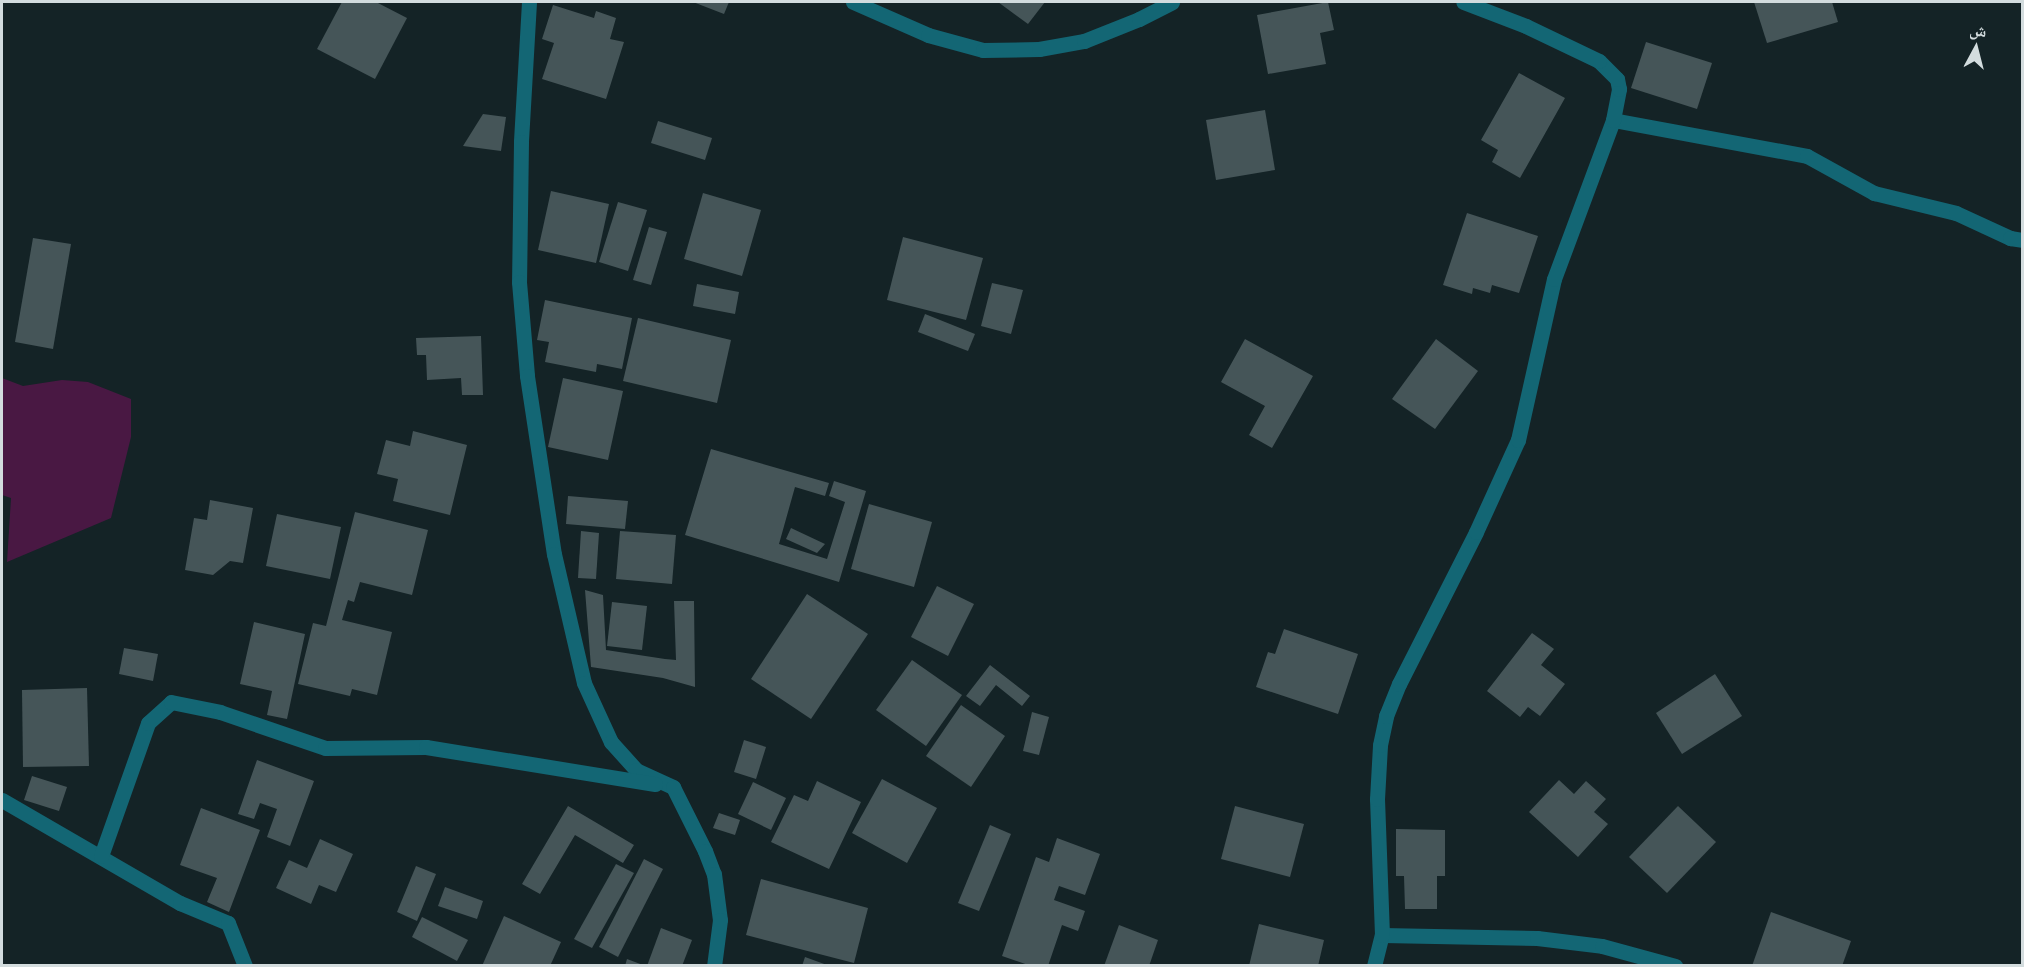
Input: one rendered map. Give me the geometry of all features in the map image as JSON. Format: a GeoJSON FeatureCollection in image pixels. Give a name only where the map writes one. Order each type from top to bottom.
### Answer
{"type":"FeatureCollection","features":[{"type":"Feature","properties":{"kind":"street"},"geometry":{"type":"LineString","coordinates":[[530,2],[521,141],[519,282],[527,376],[554,554],[584,683],[611,741],[636,770],[673,786],[714,874],[720,920],[714,966]]}},
{"type":"Feature","properties":{"kind":"street"},"geometry":{"type":"LineString","coordinates":[[853,2],[927,35],[983,50],[1039,49],[1084,41],[1139,19],[1172,2]]}},
{"type":"Feature","properties":{"kind":"street"},"geometry":{"type":"LineString","coordinates":[[1374,966],[1382,935],[1377,799],[1380,745],[1386,716],[1403,675],[1518,440],[1554,279],[1613,120],[1619,89],[1617,79],[1599,61],[1526,26],[1463,2]]}},
{"type":"Feature","properties":{"kind":"street"},"geometry":{"type":"LineString","coordinates":[[1613,120],[1807,156],[1874,193],[1956,213],[2010,238],[2022,240]]}},
{"type":"Feature","properties":{"kind":"street"},"geometry":{"type":"LineString","coordinates":[[101,856],[148,723],[171,702],[220,712],[325,748],[426,747],[673,786]]}},
{"type":"Feature","properties":{"kind":"street"},"geometry":{"type":"LineString","coordinates":[[2,800],[180,903],[228,923],[245,966]]}},
{"type":"Feature","properties":{"kind":"street"},"geometry":{"type":"LineString","coordinates":[[1382,935],[1537,938],[1602,946],[1675,966]]}},
{"type":"Feature","properties":{"kind":"shaded area"},"geometry":{"type":"Polygon","coordinates":[[[2,378],[23,386],[62,380],[88,382],[131,399],[131,437],[111,518],[7,562],[11,498],[2,495],[2,378]]]}},
{"type":"Feature","properties":{"kind":"building"},"geometry":{"type":"Polygon","coordinates":[[[342,2],[376,2],[407,18],[375,79],[317,49],[342,2]]]}},
{"type":"Feature","properties":{"kind":"building"},"geometry":{"type":"Polygon","coordinates":[[[693,2],[729,2],[724,14],[693,2]]]}},
{"type":"Feature","properties":{"kind":"building"},"geometry":{"type":"Polygon","coordinates":[[[998,2],[1045,2],[1028,24],[998,2]]]}},
{"type":"Feature","properties":{"kind":"building"},"geometry":{"type":"Polygon","coordinates":[[[1328,2],[1334,30],[1320,33],[1326,64],[1268,74],[1257,15],[1328,2]]]}},
{"type":"Feature","properties":{"kind":"building"},"geometry":{"type":"Polygon","coordinates":[[[1754,2],[1832,2],[1838,22],[1767,43],[1754,2]]]}},
{"type":"Feature","properties":{"kind":"building"},"geometry":{"type":"Polygon","coordinates":[[[553,5],[594,18],[596,11],[616,18],[610,39],[624,42],[606,99],[542,79],[554,43],[542,39],[553,5]]]}},
{"type":"Feature","properties":{"kind":"building"},"geometry":{"type":"Polygon","coordinates":[[[1646,42],[1712,63],[1697,109],[1631,88],[1646,42]]]}},
{"type":"Feature","properties":{"kind":"building"},"geometry":{"type":"Polygon","coordinates":[[[1519,73],[1565,98],[1520,178],[1492,162],[1498,150],[1481,140],[1519,73]]]}},
{"type":"Feature","properties":{"kind":"building"},"geometry":{"type":"Polygon","coordinates":[[[1265,110],[1275,170],[1216,180],[1206,120],[1265,110]]]}},
{"type":"Feature","properties":{"kind":"building"},"geometry":{"type":"Polygon","coordinates":[[[483,114],[506,117],[501,151],[463,146],[483,114]]]}},
{"type":"Feature","properties":{"kind":"building"},"geometry":{"type":"Polygon","coordinates":[[[658,121],[712,138],[705,160],[651,143],[658,121]]]}},
{"type":"Feature","properties":{"kind":"building"},"geometry":{"type":"Polygon","coordinates":[[[551,191],[609,204],[596,263],[538,250],[551,191]]]}},
{"type":"Feature","properties":{"kind":"building"},"geometry":{"type":"Polygon","coordinates":[[[703,193],[761,210],[742,276],[684,259],[703,193]]]}},
{"type":"Feature","properties":{"kind":"building"},"geometry":{"type":"Polygon","coordinates":[[[618,202],[647,210],[628,271],[599,262],[618,202]]]}},
{"type":"Feature","properties":{"kind":"building"},"geometry":{"type":"Polygon","coordinates":[[[1467,213],[1538,236],[1519,293],[1492,285],[1490,293],[1473,288],[1472,294],[1443,285],[1467,213]]]}},
{"type":"Feature","properties":{"kind":"building"},"geometry":{"type":"Polygon","coordinates":[[[649,227],[667,232],[651,285],[633,280],[649,227]]]}},
{"type":"Feature","properties":{"kind":"building"},"geometry":{"type":"Polygon","coordinates":[[[903,237],[983,258],[966,320],[887,300],[903,237]]]}},
{"type":"Feature","properties":{"kind":"building"},"geometry":{"type":"Polygon","coordinates":[[[33,238],[71,244],[53,349],[15,342],[33,238]]]}},
{"type":"Feature","properties":{"kind":"building"},"geometry":{"type":"Polygon","coordinates":[[[992,283],[1023,290],[1011,334],[981,326],[992,283]]]}},
{"type":"Feature","properties":{"kind":"building"},"geometry":{"type":"Polygon","coordinates":[[[697,284],[739,292],[735,314],[693,306],[697,284]]]}},
{"type":"Feature","properties":{"kind":"building"},"geometry":{"type":"Polygon","coordinates":[[[545,300],[632,318],[622,369],[597,364],[596,372],[545,362],[549,342],[537,340],[545,300]]]}},
{"type":"Feature","properties":{"kind":"building"},"geometry":{"type":"Polygon","coordinates":[[[925,314],[975,334],[968,351],[918,332],[925,314]]]}},
{"type":"Feature","properties":{"kind":"building"},"geometry":{"type":"Polygon","coordinates":[[[638,318],[731,340],[717,403],[623,381],[638,318]]]}},
{"type":"Feature","properties":{"kind":"building"},"geometry":{"type":"Polygon","coordinates":[[[481,336],[483,395],[462,395],[461,378],[427,380],[426,355],[417,355],[416,338],[481,336]]]}},
{"type":"Feature","properties":{"kind":"building"},"geometry":{"type":"Polygon","coordinates":[[[1245,339],[1313,376],[1272,448],[1249,435],[1265,406],[1221,382],[1245,339]]]}},
{"type":"Feature","properties":{"kind":"building"},"geometry":{"type":"Polygon","coordinates":[[[1436,339],[1478,371],[1435,429],[1392,399],[1436,339]]]}},
{"type":"Feature","properties":{"kind":"building"},"geometry":{"type":"Polygon","coordinates":[[[563,378],[623,391],[608,460],[548,447],[563,378]]]}},
{"type":"Feature","properties":{"kind":"building"},"geometry":{"type":"Polygon","coordinates":[[[413,431],[467,445],[450,515],[393,501],[398,479],[377,474],[386,440],[410,446],[413,431]]]}},
{"type":"Feature","properties":{"kind":"building"},"geometry":{"type":"Polygon","coordinates":[[[711,449],[829,483],[825,496],[795,487],[779,544],[827,559],[845,502],[829,496],[834,481],[866,491],[839,582],[685,535],[711,449]]]}},
{"type":"Feature","properties":{"kind":"building"},"geometry":{"type":"Polygon","coordinates":[[[568,496],[628,501],[625,529],[566,524],[568,496]]]}},
{"type":"Feature","properties":{"kind":"building"},"geometry":{"type":"Polygon","coordinates":[[[210,500],[253,508],[243,563],[230,561],[213,575],[185,570],[194,518],[207,520],[210,500]]]}},
{"type":"Feature","properties":{"kind":"building"},"geometry":{"type":"Polygon","coordinates":[[[869,504],[932,522],[914,587],[851,569],[869,504]]]}},
{"type":"Feature","properties":{"kind":"building"},"geometry":{"type":"Polygon","coordinates":[[[355,512],[428,530],[412,595],[360,582],[354,602],[348,600],[342,620],[392,632],[377,695],[352,689],[350,696],[298,684],[313,623],[326,626],[355,512]]]}},
{"type":"Feature","properties":{"kind":"building"},"geometry":{"type":"Polygon","coordinates":[[[277,514],[341,527],[330,579],[266,566],[277,514]]]}},
{"type":"Feature","properties":{"kind":"building"},"geometry":{"type":"Polygon","coordinates":[[[791,528],[825,544],[817,553],[786,539],[791,528]]]}},
{"type":"Feature","properties":{"kind":"building"},"geometry":{"type":"Polygon","coordinates":[[[581,531],[599,533],[596,579],[578,578],[581,531]]]}},
{"type":"Feature","properties":{"kind":"building"},"geometry":{"type":"Polygon","coordinates":[[[620,531],[676,535],[672,584],[616,579],[620,531]]]}},
{"type":"Feature","properties":{"kind":"building"},"geometry":{"type":"Polygon","coordinates":[[[937,586],[974,604],[948,656],[911,637],[937,586]]]}},
{"type":"Feature","properties":{"kind":"building"},"geometry":{"type":"Polygon","coordinates":[[[585,590],[603,595],[606,650],[665,659],[676,660],[674,601],[694,601],[695,687],[663,678],[591,667],[585,590]]]}},
{"type":"Feature","properties":{"kind":"building"},"geometry":{"type":"Polygon","coordinates":[[[807,594],[868,634],[811,719],[751,679],[807,594]]]}},
{"type":"Feature","properties":{"kind":"building"},"geometry":{"type":"Polygon","coordinates":[[[612,602],[647,606],[642,650],[607,646],[612,602]]]}},
{"type":"Feature","properties":{"kind":"building"},"geometry":{"type":"Polygon","coordinates":[[[254,622],[305,634],[287,719],[267,715],[272,691],[240,684],[254,622]]]}},
{"type":"Feature","properties":{"kind":"building"},"geometry":{"type":"Polygon","coordinates":[[[1284,629],[1358,654],[1338,714],[1256,687],[1268,652],[1275,654],[1284,629]]]}},
{"type":"Feature","properties":{"kind":"building"},"geometry":{"type":"Polygon","coordinates":[[[1532,633],[1554,649],[1541,665],[1565,684],[1540,716],[1528,707],[1520,717],[1487,691],[1532,633]]]}},
{"type":"Feature","properties":{"kind":"building"},"geometry":{"type":"Polygon","coordinates":[[[124,648],[158,654],[153,681],[119,674],[124,648]]]}},
{"type":"Feature","properties":{"kind":"building"},"geometry":{"type":"Polygon","coordinates":[[[912,660],[962,695],[926,746],[876,710],[912,660]]]}},
{"type":"Feature","properties":{"kind":"building"},"geometry":{"type":"Polygon","coordinates":[[[990,665],[1030,696],[1022,706],[996,685],[980,706],[966,696],[990,665]]]}},
{"type":"Feature","properties":{"kind":"building"},"geometry":{"type":"Polygon","coordinates":[[[1715,674],[1742,716],[1682,754],[1656,713],[1715,674]]]}},
{"type":"Feature","properties":{"kind":"building"},"geometry":{"type":"Polygon","coordinates":[[[87,688],[89,766],[23,767],[22,690],[87,688]]]}},
{"type":"Feature","properties":{"kind":"building"},"geometry":{"type":"Polygon","coordinates":[[[961,705],[1005,736],[971,787],[926,756],[961,705]]]}},
{"type":"Feature","properties":{"kind":"building"},"geometry":{"type":"Polygon","coordinates":[[[1032,712],[1049,717],[1039,755],[1023,751],[1032,712]]]}},
{"type":"Feature","properties":{"kind":"building"},"geometry":{"type":"Polygon","coordinates":[[[744,740],[766,747],[756,779],[734,772],[744,740]]]}},
{"type":"Feature","properties":{"kind":"building"},"geometry":{"type":"Polygon","coordinates":[[[257,760],[314,781],[290,846],[267,837],[277,809],[260,803],[254,819],[238,814],[257,760]]]}},
{"type":"Feature","properties":{"kind":"building"},"geometry":{"type":"Polygon","coordinates":[[[32,776],[67,787],[59,811],[24,800],[32,776]]]}},
{"type":"Feature","properties":{"kind":"building"},"geometry":{"type":"Polygon","coordinates":[[[882,779],[937,808],[907,863],[852,833],[882,779]]]}},
{"type":"Feature","properties":{"kind":"building"},"geometry":{"type":"Polygon","coordinates":[[[1559,780],[1574,794],[1586,781],[1606,799],[1594,812],[1608,824],[1578,857],[1529,812],[1559,780]]]}},
{"type":"Feature","properties":{"kind":"building"},"geometry":{"type":"Polygon","coordinates":[[[817,781],[861,802],[829,869],[771,842],[794,795],[808,801],[817,781]]]}},
{"type":"Feature","properties":{"kind":"building"},"geometry":{"type":"Polygon","coordinates":[[[753,782],[786,798],[771,830],[738,814],[753,782]]]}},
{"type":"Feature","properties":{"kind":"building"},"geometry":{"type":"Polygon","coordinates":[[[568,806],[634,845],[623,863],[575,835],[540,894],[522,884],[568,806]]]}},
{"type":"Feature","properties":{"kind":"building"},"geometry":{"type":"Polygon","coordinates":[[[1235,806],[1304,824],[1290,877],[1221,859],[1235,806]]]}},
{"type":"Feature","properties":{"kind":"building"},"geometry":{"type":"Polygon","coordinates":[[[1678,806],[1716,842],[1667,893],[1629,857],[1678,806]]]}},
{"type":"Feature","properties":{"kind":"building"},"geometry":{"type":"Polygon","coordinates":[[[201,808],[260,830],[229,912],[207,902],[217,878],[180,865],[201,808]]]}},
{"type":"Feature","properties":{"kind":"building"},"geometry":{"type":"Polygon","coordinates":[[[719,813],[740,820],[735,835],[713,828],[719,813]]]}},
{"type":"Feature","properties":{"kind":"building"},"geometry":{"type":"Polygon","coordinates":[[[990,825],[1011,834],[979,911],[958,903],[990,825]]]}},
{"type":"Feature","properties":{"kind":"building"},"geometry":{"type":"Polygon","coordinates":[[[1396,829],[1445,830],[1445,876],[1437,876],[1437,909],[1405,909],[1404,876],[1396,876],[1396,829]]]}},
{"type":"Feature","properties":{"kind":"building"},"geometry":{"type":"Polygon","coordinates":[[[1057,838],[1100,854],[1085,895],[1059,886],[1054,900],[1085,911],[1078,931],[1062,925],[1048,966],[1031,966],[1002,956],[1036,857],[1049,862],[1057,838]]]}},
{"type":"Feature","properties":{"kind":"building"},"geometry":{"type":"Polygon","coordinates":[[[320,839],[353,854],[336,892],[319,885],[311,904],[276,888],[289,860],[307,868],[320,839]]]}},
{"type":"Feature","properties":{"kind":"building"},"geometry":{"type":"Polygon","coordinates":[[[644,859],[663,869],[618,957],[599,947],[644,859]]]}},
{"type":"Feature","properties":{"kind":"building"},"geometry":{"type":"Polygon","coordinates":[[[616,864],[634,873],[592,948],[574,939],[616,864]]]}},
{"type":"Feature","properties":{"kind":"building"},"geometry":{"type":"Polygon","coordinates":[[[416,866],[436,874],[417,921],[397,912],[416,866]]]}},
{"type":"Feature","properties":{"kind":"building"},"geometry":{"type":"Polygon","coordinates":[[[761,879],[868,908],[854,963],[746,935],[761,879]]]}},
{"type":"Feature","properties":{"kind":"building"},"geometry":{"type":"Polygon","coordinates":[[[445,887],[483,901],[477,919],[438,906],[445,887]]]}},
{"type":"Feature","properties":{"kind":"building"},"geometry":{"type":"Polygon","coordinates":[[[1771,912],[1851,941],[1842,966],[1752,966],[1771,912]]]}},
{"type":"Feature","properties":{"kind":"building"},"geometry":{"type":"Polygon","coordinates":[[[504,916],[561,942],[550,966],[482,966],[504,916]]]}},
{"type":"Feature","properties":{"kind":"building"},"geometry":{"type":"Polygon","coordinates":[[[422,917],[468,940],[457,961],[412,937],[422,917]]]}},
{"type":"Feature","properties":{"kind":"building"},"geometry":{"type":"Polygon","coordinates":[[[1259,924],[1324,940],[1318,966],[1249,966],[1259,924]]]}},
{"type":"Feature","properties":{"kind":"building"},"geometry":{"type":"Polygon","coordinates":[[[1119,925],[1158,940],[1149,966],[1104,966],[1119,925]]]}},
{"type":"Feature","properties":{"kind":"building"},"geometry":{"type":"Polygon","coordinates":[[[661,928],[692,940],[682,966],[647,966],[661,928]]]}},
{"type":"Feature","properties":{"kind":"building"},"geometry":{"type":"Polygon","coordinates":[[[805,957],[827,965],[827,966],[802,966],[805,957]]]}},
{"type":"Feature","properties":{"kind":"building"},"geometry":{"type":"Polygon","coordinates":[[[627,959],[643,965],[643,966],[625,966],[627,959]]]}}]}
